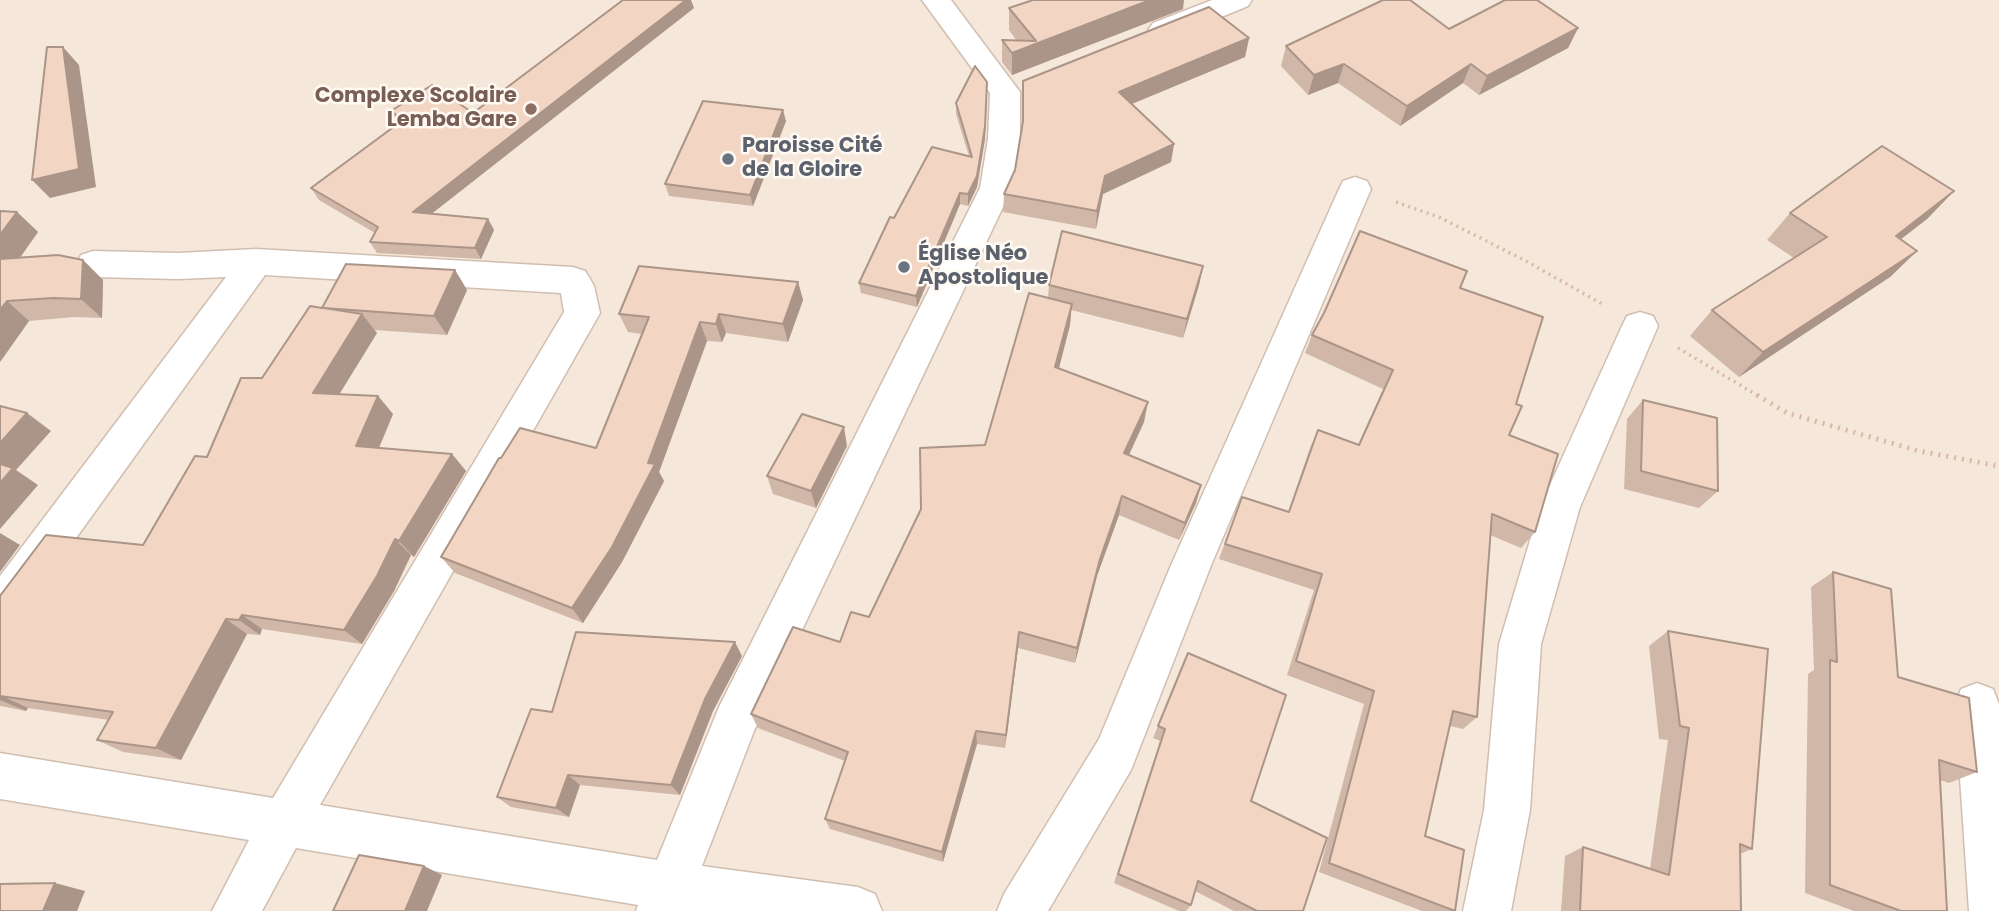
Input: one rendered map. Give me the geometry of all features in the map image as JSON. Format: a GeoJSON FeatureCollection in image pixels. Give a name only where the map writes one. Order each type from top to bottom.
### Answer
{"type":"FeatureCollection","features":[{"type":"Feature","properties":{"kind":"street"},"geometry":{"type":"LineString","coordinates":[[666,899],[735,722],[996,188],[1004,139],[1018,87],[936,0]]}},
{"type":"Feature","properties":{"kind":"street"},"geometry":{"type":"LineString","coordinates":[[1134,41],[1238,0]]}},
{"type":"Feature","properties":{"kind":"street"},"geometry":{"type":"LineString","coordinates":[[1021,911],[1115,754],[1192,563],[1355,188]]}},
{"type":"Feature","properties":{"kind":"street"},"geometry":{"type":"LineString","coordinates":[[0,609],[256,262]]}},
{"type":"Feature","properties":{"kind":"street"},"geometry":{"type":"LineString","coordinates":[[93,264],[178,267],[256,262],[573,280],[582,313],[284,823],[236,911]]}},
{"type":"Feature","properties":{"kind":"street"},"geometry":{"type":"LineString","coordinates":[[1487,911],[1507,810],[1520,644],[1560,508],[1640,326]]}},
{"type":"Feature","properties":{"kind":"street"},"geometry":{"type":"LineString","coordinates":[[1977,705],[1993,911]]}},
{"type":"Feature","properties":{"kind":"street"},"geometry":{"type":"LineString","coordinates":[[0,776],[284,823],[666,899],[858,911]]}},
{"type":"Feature","properties":{"kind":"shaded area"},"geometry":{"type":"Polygon","coordinates":[[[0,0],[1999,0],[1999,911],[0,911],[0,0]]]}},
{"type":"Feature","properties":{"kind":"building"},"geometry":{"type":"Polygon","coordinates":[[[623,0],[686,0],[413,212],[488,219],[475,248],[370,242],[378,227],[311,188],[403,120],[391,111],[432,85],[473,113],[623,0]]]}},
{"type":"Feature","properties":{"kind":"building"},"geometry":{"type":"Polygon","coordinates":[[[1033,0],[1150,0],[1012,53],[1002,40],[1036,41],[1009,8],[1033,0]]]}},
{"type":"Feature","properties":{"kind":"building"},"geometry":{"type":"Polygon","coordinates":[[[1383,0],[1410,0],[1449,29],[1505,0],[1537,0],[1578,28],[1487,76],[1471,64],[1407,106],[1344,64],[1314,75],[1286,46],[1383,0]]]}},
{"type":"Feature","properties":{"kind":"building"},"geometry":{"type":"Polygon","coordinates":[[[1209,7],[1249,38],[1119,92],[1174,144],[1105,176],[1097,211],[1004,194],[1015,170],[1023,121],[1023,81],[1209,7]]]}},
{"type":"Feature","properties":{"kind":"building"},"geometry":{"type":"Polygon","coordinates":[[[47,47],[63,47],[79,169],[32,180],[47,47]]]}},
{"type":"Feature","properties":{"kind":"building"},"geometry":{"type":"Polygon","coordinates":[[[975,66],[987,82],[985,127],[977,176],[968,194],[960,193],[916,296],[859,283],[890,217],[894,218],[932,147],[972,157],[956,103],[975,66]]]}},
{"type":"Feature","properties":{"kind":"building","name":"Paroisse Cité de la Gloire"},"geometry":{"type":"Polygon","coordinates":[[[703,101],[783,110],[750,195],[665,184],[703,101]]]}},
{"type":"Feature","properties":{"kind":"building"},"geometry":{"type":"Polygon","coordinates":[[[1882,146],[1954,191],[1896,236],[1917,251],[1763,352],[1712,310],[1827,237],[1790,213],[1882,146]]]}},
{"type":"Feature","properties":{"kind":"building"},"geometry":{"type":"Polygon","coordinates":[[[0,211],[17,212],[0,235],[0,211]]]}},
{"type":"Feature","properties":{"kind":"building"},"geometry":{"type":"Polygon","coordinates":[[[1062,231],[1203,266],[1187,319],[1049,285],[1062,231]]]}},
{"type":"Feature","properties":{"kind":"building"},"geometry":{"type":"Polygon","coordinates":[[[1360,231],[1467,271],[1460,288],[1543,317],[1516,404],[1522,406],[1509,435],[1558,454],[1535,532],[1492,514],[1477,717],[1453,711],[1425,836],[1464,850],[1455,911],[1329,863],[1374,691],[1296,661],[1322,574],[1225,544],[1242,497],[1289,512],[1318,430],[1359,445],[1393,370],[1312,335],[1360,231]]]}},
{"type":"Feature","properties":{"kind":"building"},"geometry":{"type":"Polygon","coordinates":[[[58,255],[83,260],[81,299],[7,301],[0,310],[0,259],[58,255]]]}},
{"type":"Feature","properties":{"kind":"building"},"geometry":{"type":"Polygon","coordinates":[[[346,264],[455,270],[434,316],[324,308],[362,314],[313,393],[378,396],[356,446],[452,454],[399,541],[395,539],[377,576],[344,630],[242,615],[239,620],[226,619],[156,748],[97,740],[113,712],[0,696],[0,596],[46,535],[143,545],[195,456],[207,457],[241,378],[262,378],[310,306],[322,308],[346,264]]]}},
{"type":"Feature","properties":{"kind":"building"},"geometry":{"type":"Polygon","coordinates":[[[639,266],[798,282],[783,324],[719,314],[716,324],[700,322],[648,463],[655,464],[612,547],[572,608],[441,557],[499,458],[520,428],[596,448],[649,317],[619,314],[639,266]]]}},
{"type":"Feature","properties":{"kind":"building"},"geometry":{"type":"Polygon","coordinates":[[[1029,293],[1072,304],[1055,367],[1148,402],[1124,453],[1201,485],[1185,523],[1122,496],[1100,559],[1077,648],[1019,632],[1006,735],[976,731],[942,852],[825,819],[848,752],[751,714],[793,627],[840,642],[851,612],[869,617],[921,509],[920,448],[985,445],[1029,293]]]}},
{"type":"Feature","properties":{"kind":"building"},"geometry":{"type":"Polygon","coordinates":[[[1643,400],[1717,418],[1718,491],[1641,471],[1643,400]]]}},
{"type":"Feature","properties":{"kind":"building"},"geometry":{"type":"Polygon","coordinates":[[[0,406],[27,413],[0,443],[0,406]]]}},
{"type":"Feature","properties":{"kind":"building"},"geometry":{"type":"Polygon","coordinates":[[[802,414],[844,427],[811,491],[767,476],[802,414]]]}},
{"type":"Feature","properties":{"kind":"building"},"geometry":{"type":"Polygon","coordinates":[[[0,464],[13,468],[0,483],[0,464]]]}},
{"type":"Feature","properties":{"kind":"building"},"geometry":{"type":"Polygon","coordinates":[[[1833,572],[1891,589],[1898,677],[1969,698],[1977,772],[1939,760],[1947,911],[1901,911],[1830,885],[1830,660],[1837,662],[1833,572]]]}},
{"type":"Feature","properties":{"kind":"building"},"geometry":{"type":"Polygon","coordinates":[[[1668,631],[1768,649],[1752,849],[1740,844],[1741,911],[1580,911],[1583,847],[1669,875],[1689,728],[1680,726],[1668,631]]]}},
{"type":"Feature","properties":{"kind":"building"},"geometry":{"type":"Polygon","coordinates":[[[576,632],[735,642],[705,699],[671,785],[568,775],[556,808],[497,797],[531,709],[552,712],[576,632]]]}},
{"type":"Feature","properties":{"kind":"building"},"geometry":{"type":"Polygon","coordinates":[[[1188,653],[1286,695],[1251,801],[1327,838],[1303,911],[1257,911],[1198,881],[1191,905],[1118,874],[1165,729],[1158,726],[1188,653]]]}},
{"type":"Feature","properties":{"kind":"building"},"geometry":{"type":"Polygon","coordinates":[[[359,855],[424,866],[405,911],[333,911],[359,855]]]}},
{"type":"Feature","properties":{"kind":"building"},"geometry":{"type":"Polygon","coordinates":[[[55,883],[43,911],[0,911],[0,884],[55,883]]]}},
{"type":"Feature","properties":{"kind":"place","name":"Complexe Scolaire Lemba Gare"},"geometry":{"type":"Point","coordinates":[531,109]}},
{"type":"Feature","properties":{"kind":"place","name":"Paroisse Cité de la Gloire"},"geometry":{"type":"Point","coordinates":[728,159]}},
{"type":"Feature","properties":{"kind":"place","name":"Église Néo Apostolique"},"geometry":{"type":"Point","coordinates":[904,267]}}]}
